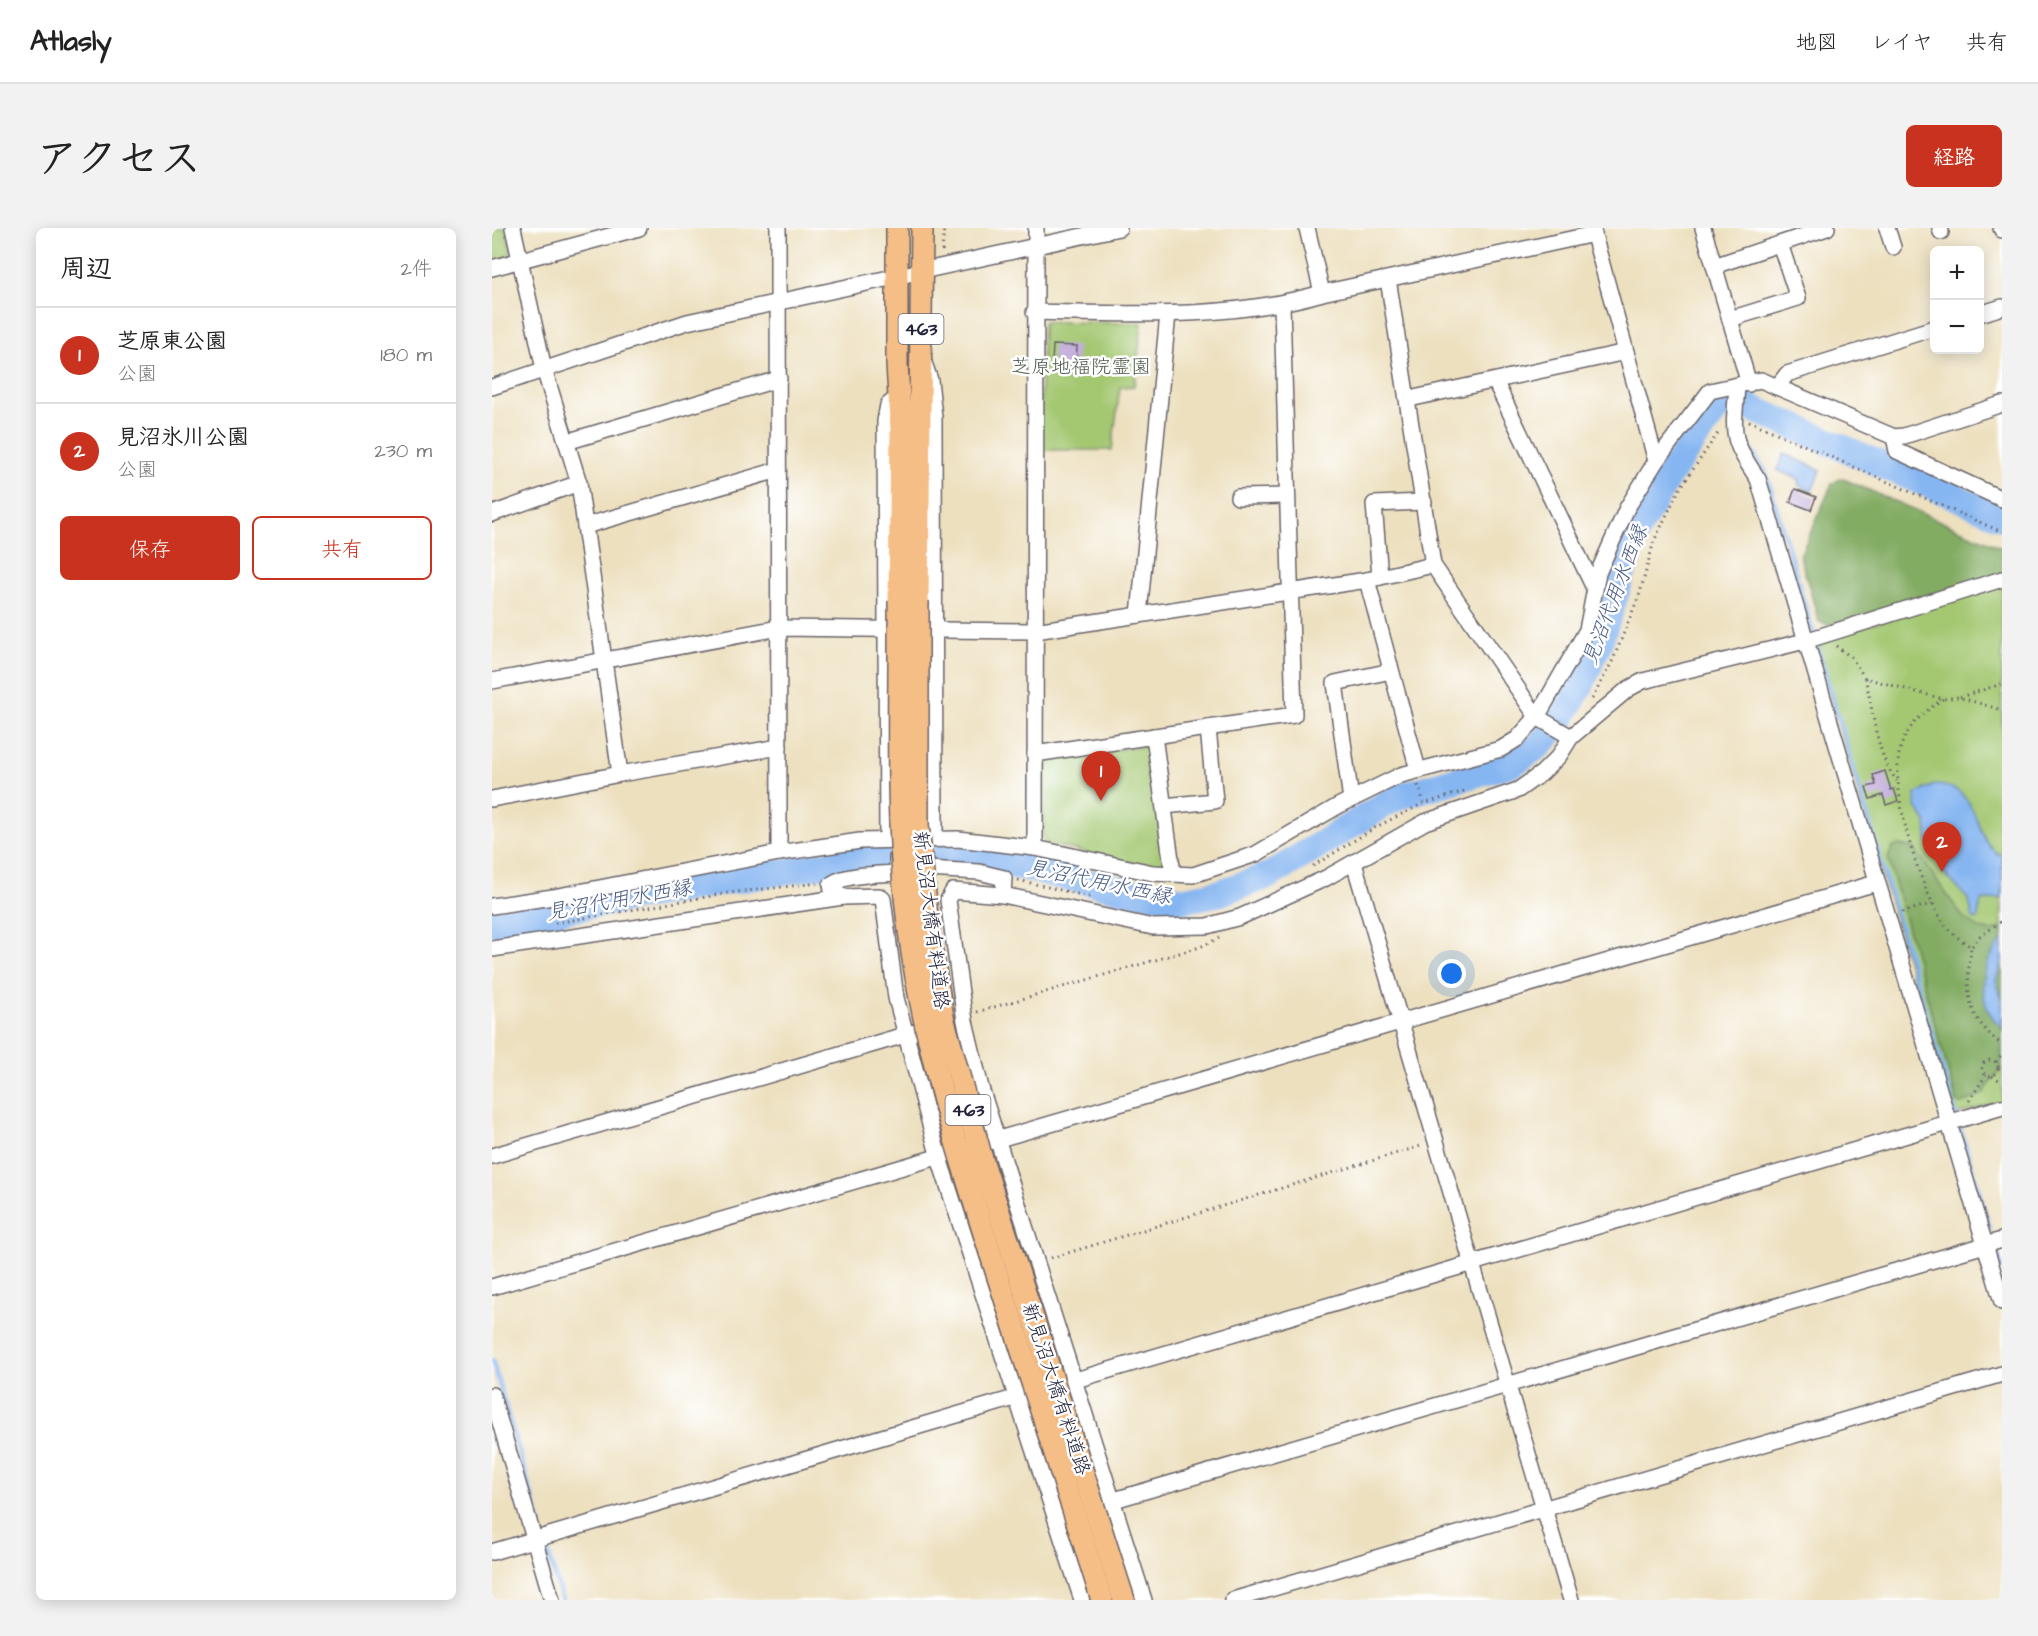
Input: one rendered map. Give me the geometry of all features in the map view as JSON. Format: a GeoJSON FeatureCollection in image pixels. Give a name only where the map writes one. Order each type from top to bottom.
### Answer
{"type":"FeatureCollection","features":[{"type":"Feature","properties":{"kind":"highway","name":"463"},"geometry":{"type":"LineString","coordinates":[[897,228],[899,396],[910,429]]}},
{"type":"Feature","properties":{"kind":"highway","name":"463"},"geometry":{"type":"LineString","coordinates":[[910,429],[921,355],[922,228]]}},
{"type":"Feature","properties":{"kind":"highway","name":"新見沼大橋有料道路"},"geometry":{"type":"LineString","coordinates":[[910,429],[909,601],[902,847],[908,930],[931,1051],[963,1166],[1102,1600]]}},
{"type":"Feature","properties":{"kind":"highway","name":"新見沼大橋有料道路"},"geometry":{"type":"LineString","coordinates":[[909,601],[918,824],[937,984],[982,1159],[1124,1600]]}},
{"type":"Feature","properties":{"kind":"street"},"geometry":{"type":"LineString","coordinates":[[513,228],[544,369],[579,483],[620,774]]}},
{"type":"Feature","properties":{"kind":"street"},"geometry":{"type":"LineString","coordinates":[[492,268],[520,262],[600,234],[639,228]]}},
{"type":"Feature","properties":{"kind":"street"},"geometry":{"type":"LineString","coordinates":[[778,228],[779,853]]}},
{"type":"Feature","properties":{"kind":"street"},"geometry":{"type":"LineString","coordinates":[[1035,228],[1035,848]]}},
{"type":"Feature","properties":{"kind":"street"},"geometry":{"type":"LineString","coordinates":[[492,387],[687,322],[1119,228]]}},
{"type":"Feature","properties":{"kind":"street"},"geometry":{"type":"LineString","coordinates":[[1307,228],[1322,292]]}},
{"type":"Feature","properties":{"kind":"street"},"geometry":{"type":"LineString","coordinates":[[1703,228],[1730,319],[1743,385],[1734,419],[1734,436],[1739,451],[1758,479],[2002,1302]]}},
{"type":"Feature","properties":{"kind":"street"},"geometry":{"type":"LineString","coordinates":[[1714,266],[1797,235],[1827,228]]}},
{"type":"Feature","properties":{"kind":"street"},"geometry":{"type":"LineString","coordinates":[[1887,228],[1893,247]]}},
{"type":"Feature","properties":{"kind":"street"},"geometry":{"type":"LineString","coordinates":[[1034,312],[1168,314],[1282,305],[1322,292],[1388,279],[1593,231],[1656,461]]}},
{"type":"Feature","properties":{"kind":"street"},"geometry":{"type":"LineString","coordinates":[[1730,319],[1798,298],[1797,235]]}},
{"type":"Feature","properties":{"kind":"street"},"geometry":{"type":"LineString","coordinates":[[1388,279],[1409,399],[1433,565],[1537,717],[1567,736]]}},
{"type":"Feature","properties":{"kind":"street"},"geometry":{"type":"LineString","coordinates":[[1035,754],[1294,715],[1282,305]]}},
{"type":"Feature","properties":{"kind":"street"},"geometry":{"type":"LineString","coordinates":[[1984,313],[2002,307]]}},
{"type":"Feature","properties":{"kind":"street"},"geometry":{"type":"LineString","coordinates":[[1139,615],[1168,314]]}},
{"type":"Feature","properties":{"kind":"street"},"geometry":{"type":"LineString","coordinates":[[1777,387],[1787,374],[1930,330]]}},
{"type":"Feature","properties":{"kind":"street"},"geometry":{"type":"LineString","coordinates":[[1409,399],[1626,352]]}},
{"type":"Feature","properties":{"kind":"street"},"geometry":{"type":"LineString","coordinates":[[921,355],[930,380],[934,417],[934,628],[927,869],[979,872],[1004,878],[1003,895]]}},
{"type":"Feature","properties":{"kind":"street"},"geometry":{"type":"LineString","coordinates":[[566,442],[779,379]]}},
{"type":"Feature","properties":{"kind":"street"},"geometry":{"type":"LineString","coordinates":[[492,906],[553,897],[779,853],[891,839],[929,838],[1035,848],[1153,873],[1193,875],[1256,854],[1351,800],[1401,775],[1417,775],[1501,749],[1516,739],[1537,717],[1587,630],[1598,573],[1626,508],[1656,461],[1710,391],[1761,380],[1893,437],[1904,436],[2002,404]]}},
{"type":"Feature","properties":{"kind":"street"},"geometry":{"type":"LineString","coordinates":[[1495,381],[1595,590]]}},
{"type":"Feature","properties":{"kind":"street"},"geometry":{"type":"LineString","coordinates":[[843,897],[832,890],[831,885],[835,881],[897,873],[891,839],[885,421],[888,405],[899,396]]}},
{"type":"Feature","properties":{"kind":"street"},"geometry":{"type":"LineString","coordinates":[[1893,437],[1897,451],[2002,499]]}},
{"type":"Feature","properties":{"kind":"street"},"geometry":{"type":"LineString","coordinates":[[585,526],[778,470]]}},
{"type":"Feature","properties":{"kind":"street"},"geometry":{"type":"LineString","coordinates":[[492,514],[579,483]]}},
{"type":"Feature","properties":{"kind":"street"},"geometry":{"type":"LineString","coordinates":[[1238,497],[1287,496]]}},
{"type":"Feature","properties":{"kind":"street"},"geometry":{"type":"LineString","coordinates":[[1417,775],[1391,671],[1373,579],[1374,504],[1424,502]]}},
{"type":"Feature","properties":{"kind":"street"},"geometry":{"type":"LineString","coordinates":[[492,681],[779,628],[1035,630],[1373,579],[1433,565]]}},
{"type":"Feature","properties":{"kind":"street"},"geometry":{"type":"LineString","coordinates":[[1144,1600],[996,1140],[964,1016],[949,920],[949,895],[953,891],[1003,895],[1153,927],[1189,927],[1221,922],[1289,895],[1354,863],[1425,822],[1518,790],[1542,773],[1559,756],[1567,736],[1628,689],[1643,681],[1805,641],[2002,579]]}},
{"type":"Feature","properties":{"kind":"street"},"geometry":{"type":"LineString","coordinates":[[1351,800],[1335,683],[1391,671]]}},
{"type":"Feature","properties":{"kind":"street"},"geometry":{"type":"LineString","coordinates":[[1164,806],[1215,801],[1208,728]]}},
{"type":"Feature","properties":{"kind":"street"},"geometry":{"type":"LineString","coordinates":[[1154,736],[1173,874]]}},
{"type":"Feature","properties":{"kind":"street"},"geometry":{"type":"LineString","coordinates":[[492,799],[779,747]]}},
{"type":"Feature","properties":{"kind":"street"},"geometry":{"type":"LineString","coordinates":[[1354,863],[1570,1600]]}},
{"type":"Feature","properties":{"kind":"street"},"geometry":{"type":"LineString","coordinates":[[492,1287],[1876,883]]}},
{"type":"Feature","properties":{"kind":"street"},"geometry":{"type":"LineString","coordinates":[[492,949],[843,897],[879,896],[883,899],[892,970],[906,1035],[939,1158],[1082,1600]]}},
{"type":"Feature","properties":{"kind":"street"},"geometry":{"type":"LineString","coordinates":[[492,1156],[964,1016]]}},
{"type":"Feature","properties":{"kind":"street"},"geometry":{"type":"LineString","coordinates":[[492,1552],[2002,1107]]}},
{"type":"Feature","properties":{"kind":"street"},"geometry":{"type":"LineString","coordinates":[[1056,1517],[2002,1240]]}},
{"type":"Feature","properties":{"kind":"street"},"geometry":{"type":"LineString","coordinates":[[1233,1600],[2002,1374]]}},
{"type":"Feature","properties":{"kind":"street"},"geometry":{"type":"LineString","coordinates":[[492,1395],[552,1600]]}},
{"type":"Feature","properties":{"kind":"path"},"geometry":{"type":"LineString","coordinates":[[942,256],[944,228]]}},
{"type":"Feature","properties":{"kind":"path"},"geometry":{"type":"LineString","coordinates":[[1734,419],[1742,418],[2002,532]]}},
{"type":"Feature","properties":{"kind":"path"},"geometry":{"type":"LineString","coordinates":[[1823,635],[1851,657],[1865,678],[1882,748],[1892,774],[1898,781]]}},
{"type":"Feature","properties":{"kind":"path"},"geometry":{"type":"LineString","coordinates":[[1865,678],[1943,699],[2002,684]]}},
{"type":"Feature","properties":{"kind":"path"},"geometry":{"type":"LineString","coordinates":[[1958,697],[2002,710]]}},
{"type":"Feature","properties":{"kind":"path"},"geometry":{"type":"LineString","coordinates":[[1943,699],[1911,724],[1901,746],[1896,768],[1913,858],[1949,929],[1971,947]]}},
{"type":"Feature","properties":{"kind":"path"},"geometry":{"type":"LineString","coordinates":[[1417,775],[1424,803]]}},
{"type":"Feature","properties":{"kind":"path"},"geometry":{"type":"LineString","coordinates":[[549,924],[729,893],[835,881]]}},
{"type":"Feature","properties":{"kind":"path"},"geometry":{"type":"LineString","coordinates":[[1902,912],[1935,903]]}},
{"type":"Feature","properties":{"kind":"path"},"geometry":{"type":"LineString","coordinates":[[2002,921],[1980,936],[1971,947],[1968,998],[1975,1017],[1986,1032],[2002,1045]]}},
{"type":"Feature","properties":{"kind":"path"},"geometry":{"type":"LineString","coordinates":[[964,1016],[1219,940],[1223,930],[1221,922]]}},
{"type":"Feature","properties":{"kind":"path"},"geometry":{"type":"LineString","coordinates":[[1992,1076],[1998,1071],[1996,1062],[2002,1054]]}},
{"type":"Feature","properties":{"kind":"path"},"geometry":{"type":"LineString","coordinates":[[1986,1075],[1983,1065],[1989,1059],[1996,1062]]}},
{"type":"Feature","properties":{"kind":"path"},"geometry":{"type":"LineString","coordinates":[[1986,1075],[2002,1082]]}},
{"type":"Feature","properties":{"kind":"path"},"geometry":{"type":"LineString","coordinates":[[1967,1108],[1967,1103],[1986,1075]]}},
{"type":"Feature","properties":{"kind":"path"},"geometry":{"type":"LineString","coordinates":[[1035,1262],[1434,1142]]}},
{"type":"Feature","properties":{"kind":"green space"},"geometry":{"type":"Polygon","coordinates":[[[492,228],[506,228],[511,251],[508,258],[492,262],[492,228]]]}},
{"type":"Feature","properties":{"kind":"green space","name":"芝原地福院霊園"},"geometry":{"type":"Polygon","coordinates":[[[1043,322],[1142,323],[1134,386],[1120,387],[1112,450],[1039,450],[1043,322]]]}},
{"type":"Feature","properties":{"kind":"green space"},"geometry":{"type":"Polygon","coordinates":[[[1841,478],[2002,548],[2002,574],[1829,625],[1819,622],[1800,556],[1832,484],[1841,478]]]}},
{"type":"Feature","properties":{"kind":"green space"},"geometry":{"type":"Polygon","coordinates":[[[2002,585],[2002,1101],[1953,1116],[1814,642],[2002,585]]]}},
{"type":"Feature","properties":{"kind":"green space"},"geometry":{"type":"Polygon","coordinates":[[[1152,745],[1168,871],[1048,844],[1043,839],[1042,763],[1049,758],[1152,745]]]}},
{"type":"Feature","properties":{"kind":"green space"},"geometry":{"type":"Polygon","coordinates":[[[1899,845],[1914,848],[1962,916],[1986,930],[2002,928],[2002,1066],[1983,1094],[1961,1104],[1957,1102],[1888,858],[1892,848],[1899,845]]]}},
{"type":"Feature","properties":{"kind":"water"},"geometry":{"type":"Polygon","coordinates":[[[1784,454],[1821,470],[1812,491],[1798,485],[1800,480],[1777,470],[1784,454]]]}},
{"type":"Feature","properties":{"kind":"water"},"geometry":{"type":"Polygon","coordinates":[[[1934,785],[1950,787],[1962,794],[1975,814],[1985,838],[2002,856],[2002,898],[1981,901],[1977,920],[1973,919],[1969,900],[1942,871],[1939,849],[1928,843],[1926,822],[1915,805],[1916,794],[1934,785]]]}},
{"type":"Feature","properties":{"kind":"water"},"geometry":{"type":"Polygon","coordinates":[[[2002,940],[2002,962],[1996,980],[2002,1000],[2002,1027],[1987,1008],[1984,984],[1989,961],[2002,940]]]}},
{"type":"Feature","properties":{"kind":"building"},"geometry":{"type":"Polygon","coordinates":[[[1053,345],[1077,346],[1076,363],[1070,363],[1069,368],[1058,367],[1058,362],[1052,362],[1053,345]]]}},
{"type":"Feature","properties":{"kind":"building"},"geometry":{"type":"Polygon","coordinates":[[[1795,489],[1816,497],[1811,510],[1790,502],[1795,489]]]}},
{"type":"Feature","properties":{"kind":"building"},"geometry":{"type":"Polygon","coordinates":[[[1885,771],[1891,790],[1894,789],[1898,801],[1886,805],[1883,795],[1870,799],[1866,787],[1876,785],[1873,775],[1885,771]]]}},
{"type":"Feature","properties":{"kind":"waterway","name":"見沼代用水西縁"},"geometry":{"type":"LineString","coordinates":[[938,856],[996,861],[1141,894],[1183,900],[1219,893],[1270,875],[1397,797],[1514,763],[1540,745],[1563,716],[1580,687],[1602,635],[1636,532],[1671,472],[1718,407],[1731,403],[1749,407],[2002,517]]}},
{"type":"Feature","properties":{"kind":"waterway"},"geometry":{"type":"LineString","coordinates":[[1745,442],[1765,470],[1990,1229]]}},
{"type":"Feature","properties":{"kind":"waterway","name":"見沼代用水西縁"},"geometry":{"type":"LineString","coordinates":[[492,923],[849,860],[889,857]]}},
{"type":"Feature","properties":{"kind":"waterway"},"geometry":{"type":"LineString","coordinates":[[1998,1255],[2002,1268]]}},
{"type":"Feature","properties":{"kind":"waterway"},"geometry":{"type":"LineString","coordinates":[[492,1360],[540,1524]]}},
{"type":"Feature","properties":{"kind":"waterway"},"geometry":{"type":"LineString","coordinates":[[548,1552],[562,1600]]}},
{"type":"Feature","properties":{"kind":"place","name":"芝原東公園"},"geometry":{"type":"Point","coordinates":[1101,801]}},
{"type":"Feature","properties":{"kind":"place","name":"見沼氷川公園"},"geometry":{"type":"Point","coordinates":[1942,872]}}]}
